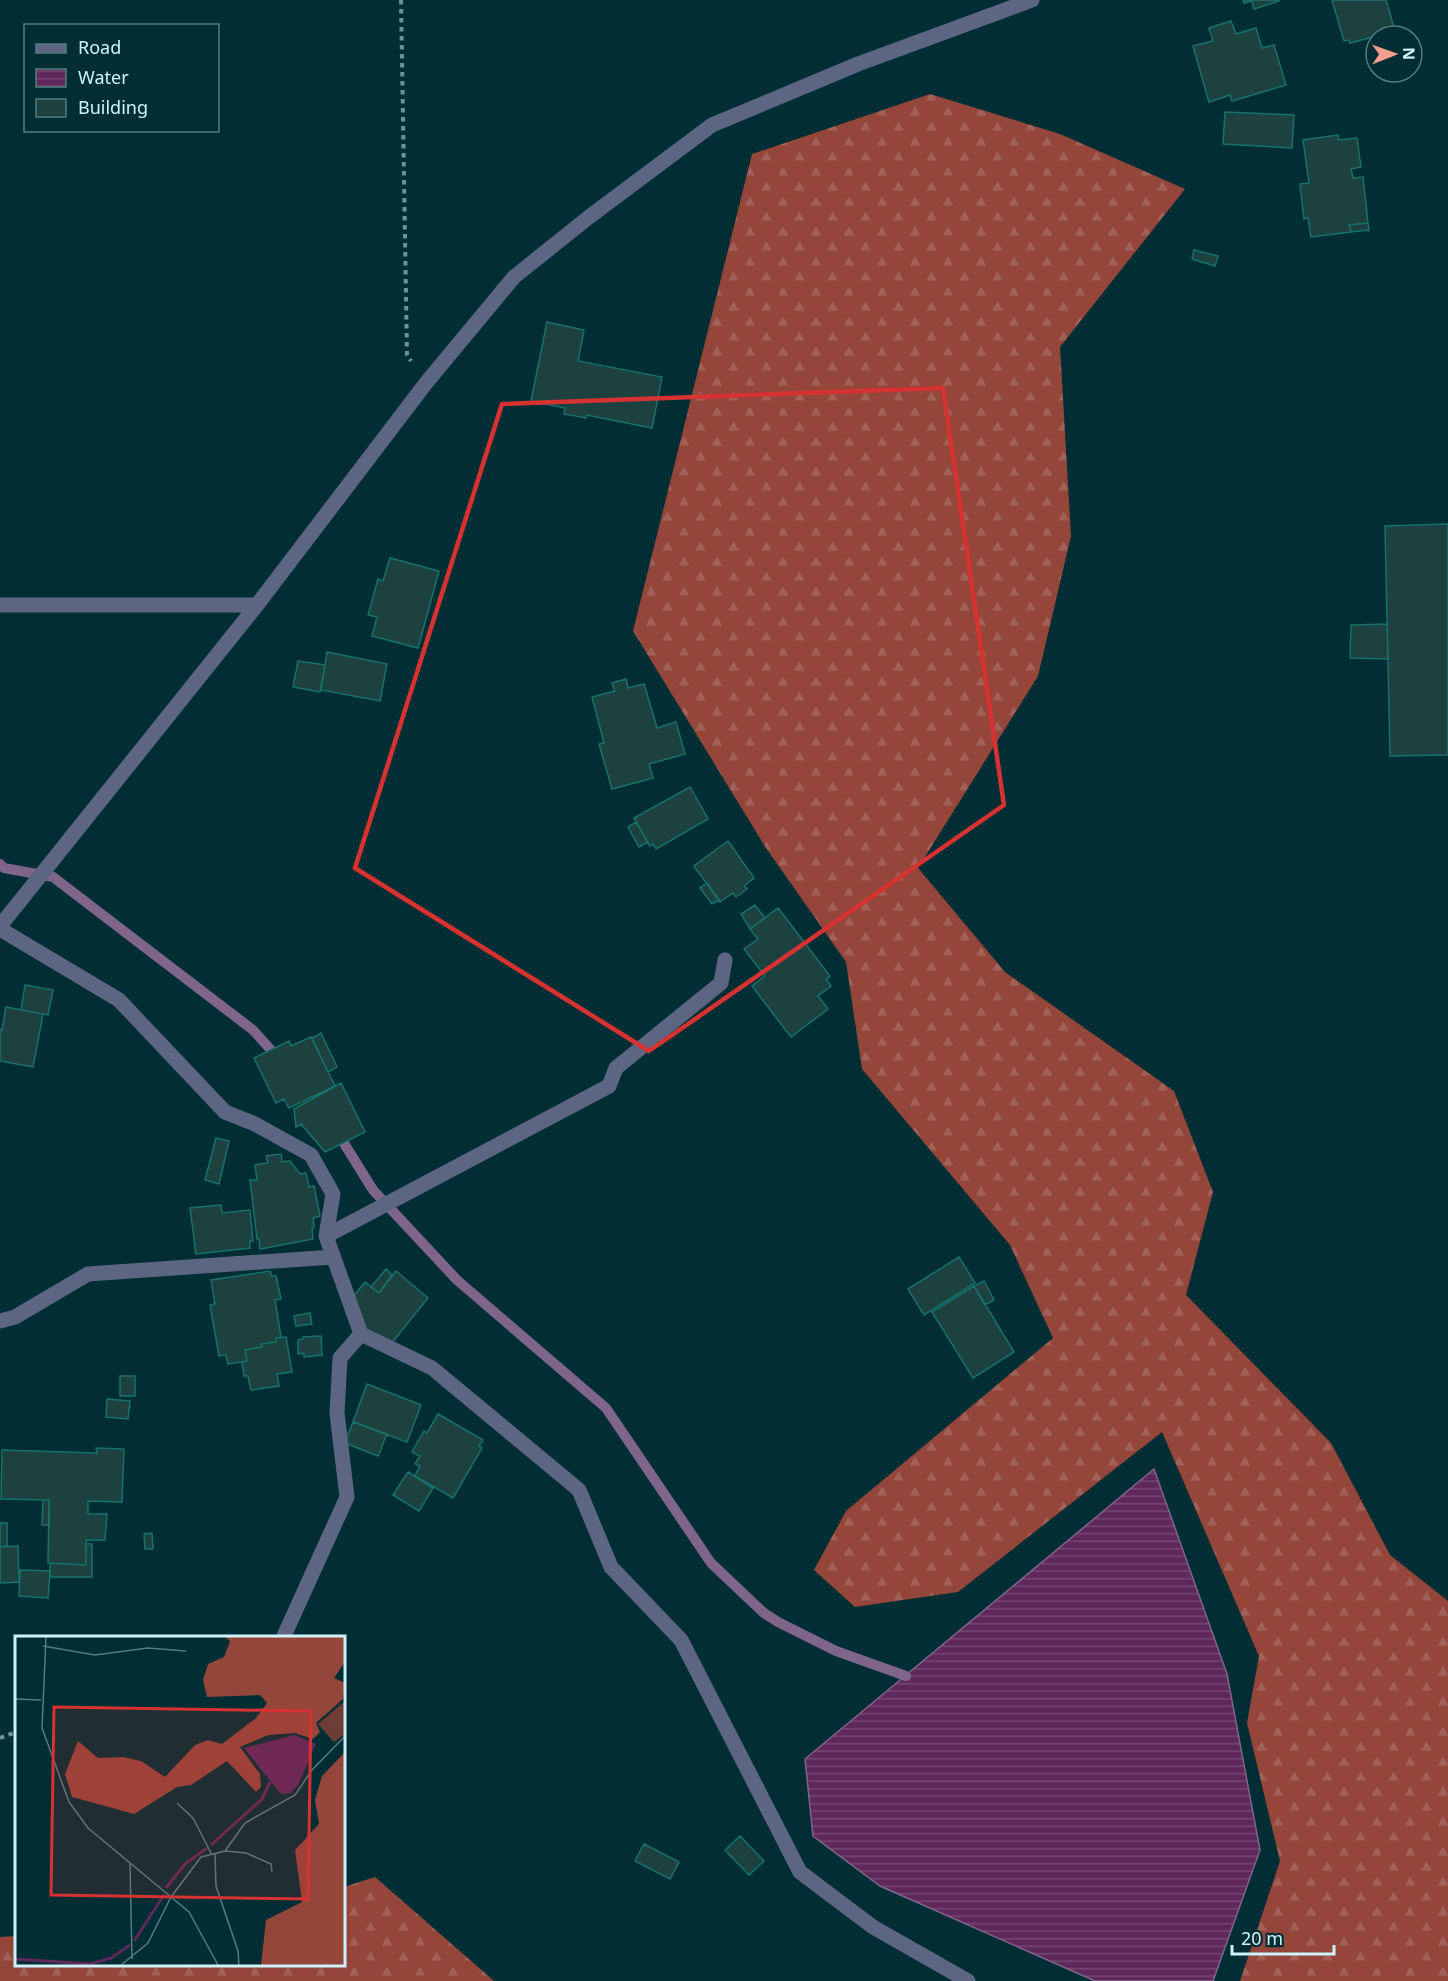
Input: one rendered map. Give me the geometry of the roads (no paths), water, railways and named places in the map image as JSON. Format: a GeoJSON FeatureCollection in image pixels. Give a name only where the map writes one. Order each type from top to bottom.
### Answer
{"type":"FeatureCollection","features":[{"type":"Feature","properties":{"kind":"street"},"geometry":{"type":"LineString","coordinates":[[969,1981],[873,1927],[800,1872],[681,1640],[611,1567],[579,1490],[432,1368],[361,1334],[326,1236],[333,1194],[311,1155],[255,1124],[225,1112],[119,1000],[0,928],[257,605],[426,382],[514,277],[589,217],[712,125],[858,64],[1032,0]]}},
{"type":"Feature","properties":{"kind":"street"},"geometry":{"type":"LineString","coordinates":[[0,605],[257,605]]}},
{"type":"Feature","properties":{"kind":"street"},"geometry":{"type":"LineString","coordinates":[[326,1236],[609,1086],[616,1068],[721,983],[725,960]]}},
{"type":"Feature","properties":{"kind":"street"},"geometry":{"type":"LineString","coordinates":[[0,1321],[15,1317],[88,1274],[333,1257]]}},
{"type":"Feature","properties":{"kind":"street"},"geometry":{"type":"LineString","coordinates":[[285,1636],[347,1497],[337,1413],[340,1359],[361,1334]]}},
{"type":"Feature","properties":{"kind":"water"},"geometry":{"type":"Polygon","coordinates":[[[1154,1469],[1227,1674],[1260,1850],[1213,1981],[1095,1981],[880,1886],[813,1836],[805,1759],[1154,1469]]]}},
{"type":"Feature","properties":{"kind":"waterway"},"geometry":{"type":"LineString","coordinates":[[0,864],[4,868],[53,877],[253,1030],[279,1059]]}},
{"type":"Feature","properties":{"kind":"waterway"},"geometry":{"type":"LineString","coordinates":[[337,1132],[373,1190],[457,1280],[606,1408],[711,1563],[764,1613],[778,1622],[836,1651],[906,1676]]}}]}
